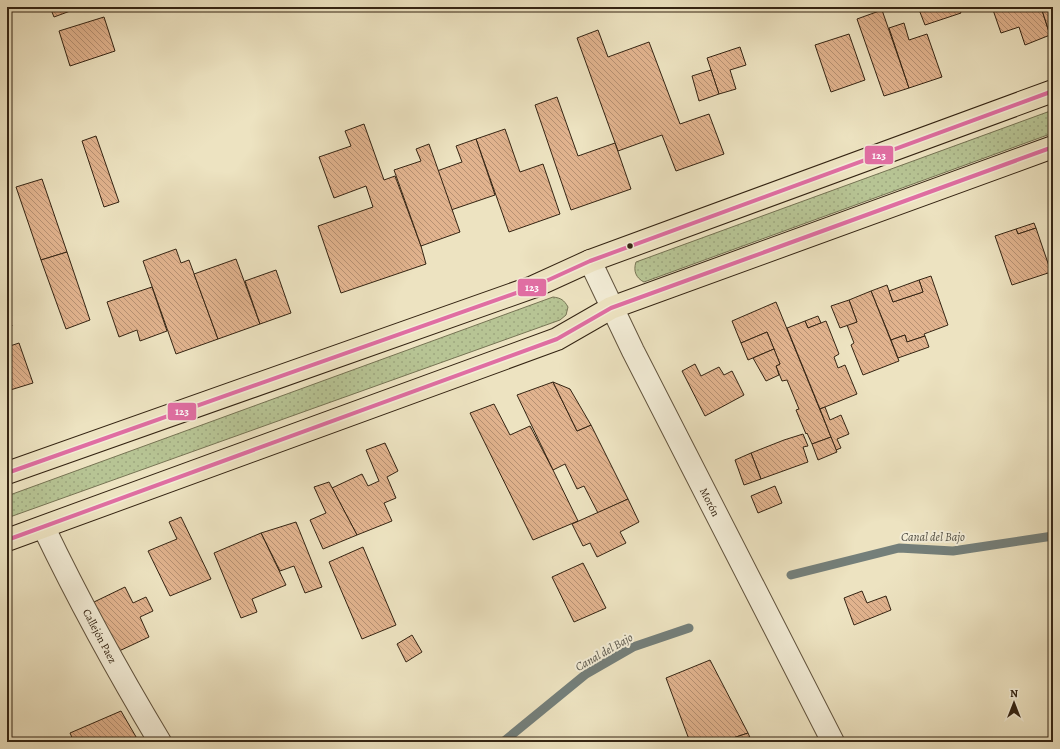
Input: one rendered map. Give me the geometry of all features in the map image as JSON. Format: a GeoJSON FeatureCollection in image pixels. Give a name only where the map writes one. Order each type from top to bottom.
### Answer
{"type":"FeatureCollection","features":[{"type":"Feature","properties":{"kind":"main road"},"geometry":{"type":"LineString","coordinates":[[7,473],[533,287],[590,261],[1053,91]]}},
{"type":"Feature","properties":{"kind":"main road"},"geometry":{"type":"LineString","coordinates":[[7,540],[44,528],[557,339],[611,308],[1053,147]]}},
{"type":"Feature","properties":{"kind":"street","name":"Morón"},"geometry":{"type":"LineString","coordinates":[[590,261],[611,308],[832,742]]}},
{"type":"Feature","properties":{"kind":"street","name":"Callejón Paez"},"geometry":{"type":"LineString","coordinates":[[44,528],[57,556],[125,683],[160,742]]}},
{"type":"Feature","properties":{"kind":"green space"},"geometry":{"type":"Polygon","coordinates":[[[1053,110],[1053,133],[644,282],[636,274],[636,262],[1053,110]]]}},
{"type":"Feature","properties":{"kind":"green space"},"geometry":{"type":"Polygon","coordinates":[[[553,297],[562,300],[568,307],[566,315],[560,320],[7,518],[7,496],[553,297]]]}},
{"type":"Feature","properties":{"kind":"building"},"geometry":{"type":"Polygon","coordinates":[[[50,7],[81,7],[54,17],[50,7]]]}},
{"type":"Feature","properties":{"kind":"building"},"geometry":{"type":"Polygon","coordinates":[[[918,7],[958,7],[961,13],[925,25],[918,7]]]}},
{"type":"Feature","properties":{"kind":"building"},"geometry":{"type":"Polygon","coordinates":[[[992,7],[1041,7],[1050,35],[1025,45],[1019,27],[1001,33],[992,7]]]}},
{"type":"Feature","properties":{"kind":"building"},"geometry":{"type":"Polygon","coordinates":[[[1041,7],[1053,7],[1053,34],[1050,35],[1041,7]]]}},
{"type":"Feature","properties":{"kind":"building"},"geometry":{"type":"Polygon","coordinates":[[[882,10],[909,88],[884,96],[857,19],[882,10]]]}},
{"type":"Feature","properties":{"kind":"building"},"geometry":{"type":"Polygon","coordinates":[[[104,17],[115,51],[70,66],[59,31],[104,17]]]}},
{"type":"Feature","properties":{"kind":"building"},"geometry":{"type":"Polygon","coordinates":[[[904,23],[909,40],[927,34],[942,77],[909,88],[889,28],[904,23]]]}},
{"type":"Feature","properties":{"kind":"building"},"geometry":{"type":"Polygon","coordinates":[[[598,30],[608,57],[649,42],[680,124],[709,114],[724,154],[676,171],[662,135],[618,151],[577,38],[598,30]]]}},
{"type":"Feature","properties":{"kind":"building"},"geometry":{"type":"Polygon","coordinates":[[[849,34],[865,80],[831,92],[815,45],[849,34]]]}},
{"type":"Feature","properties":{"kind":"building"},"geometry":{"type":"Polygon","coordinates":[[[740,47],[746,65],[730,70],[736,89],[719,94],[707,58],[740,47]]]}},
{"type":"Feature","properties":{"kind":"building"},"geometry":{"type":"Polygon","coordinates":[[[711,70],[719,94],[699,101],[692,76],[711,70]]]}},
{"type":"Feature","properties":{"kind":"building"},"geometry":{"type":"Polygon","coordinates":[[[557,97],[578,156],[615,143],[631,189],[571,210],[535,105],[557,97]]]}},
{"type":"Feature","properties":{"kind":"building"},"geometry":{"type":"Polygon","coordinates":[[[364,124],[384,180],[395,176],[421,246],[426,264],[341,293],[318,226],[373,207],[366,186],[334,198],[319,157],[351,146],[345,131],[364,124]]]}},
{"type":"Feature","properties":{"kind":"building"},"geometry":{"type":"Polygon","coordinates":[[[505,129],[520,172],[543,164],[560,214],[509,232],[476,139],[505,129]]]}},
{"type":"Feature","properties":{"kind":"building"},"geometry":{"type":"Polygon","coordinates":[[[96,136],[119,202],[104,207],[82,141],[96,136]]]}},
{"type":"Feature","properties":{"kind":"building"},"geometry":{"type":"Polygon","coordinates":[[[476,139],[495,195],[451,210],[437,171],[462,162],[456,146],[476,139]]]}},
{"type":"Feature","properties":{"kind":"building"},"geometry":{"type":"Polygon","coordinates":[[[429,144],[460,232],[421,246],[394,170],[421,161],[416,149],[429,144]]]}},
{"type":"Feature","properties":{"kind":"building"},"geometry":{"type":"Polygon","coordinates":[[[42,179],[67,252],[41,260],[16,187],[42,179]]]}},
{"type":"Feature","properties":{"kind":"building"},"geometry":{"type":"Polygon","coordinates":[[[1034,223],[1036,228],[1018,234],[1016,229],[1034,223]]]}},
{"type":"Feature","properties":{"kind":"building"},"geometry":{"type":"Polygon","coordinates":[[[1036,228],[1051,272],[1012,285],[995,236],[1016,229],[1018,234],[1036,228]]]}},
{"type":"Feature","properties":{"kind":"building"},"geometry":{"type":"Polygon","coordinates":[[[176,249],[181,263],[189,260],[218,339],[176,354],[143,261],[176,249]]]}},
{"type":"Feature","properties":{"kind":"building"},"geometry":{"type":"Polygon","coordinates":[[[67,252],[90,320],[66,329],[41,260],[67,252]]]}},
{"type":"Feature","properties":{"kind":"building"},"geometry":{"type":"Polygon","coordinates":[[[236,259],[260,324],[218,339],[194,274],[236,259]]]}},
{"type":"Feature","properties":{"kind":"building"},"geometry":{"type":"Polygon","coordinates":[[[276,270],[291,313],[260,324],[245,281],[276,270]]]}},
{"type":"Feature","properties":{"kind":"building"},"geometry":{"type":"Polygon","coordinates":[[[931,276],[948,325],[924,334],[925,336],[907,342],[905,335],[891,340],[871,291],[887,285],[893,302],[923,292],[919,280],[931,276]]]}},
{"type":"Feature","properties":{"kind":"building"},"geometry":{"type":"Polygon","coordinates":[[[919,280],[923,292],[893,302],[889,291],[919,280]]]}},
{"type":"Feature","properties":{"kind":"building"},"geometry":{"type":"Polygon","coordinates":[[[152,287],[167,331],[140,341],[137,330],[119,337],[107,302],[152,287]]]}},
{"type":"Feature","properties":{"kind":"building"},"geometry":{"type":"Polygon","coordinates":[[[871,291],[899,361],[863,375],[851,345],[854,343],[847,325],[857,322],[849,300],[871,291]]]}},
{"type":"Feature","properties":{"kind":"building"},"geometry":{"type":"Polygon","coordinates":[[[849,300],[857,322],[840,328],[831,306],[849,300]]]}},
{"type":"Feature","properties":{"kind":"building"},"geometry":{"type":"Polygon","coordinates":[[[776,302],[831,437],[812,444],[796,410],[799,409],[787,380],[782,381],[776,366],[780,364],[767,332],[741,343],[732,321],[776,302]]]}},
{"type":"Feature","properties":{"kind":"building"},"geometry":{"type":"Polygon","coordinates":[[[7,312],[12,326],[7,328],[7,312]]]}},
{"type":"Feature","properties":{"kind":"building"},"geometry":{"type":"Polygon","coordinates":[[[818,316],[821,323],[808,328],[805,321],[818,316]]]}},
{"type":"Feature","properties":{"kind":"building"},"geometry":{"type":"Polygon","coordinates":[[[805,321],[808,328],[826,321],[839,354],[834,357],[838,368],[845,365],[857,394],[820,409],[787,328],[805,321]]]}},
{"type":"Feature","properties":{"kind":"building"},"geometry":{"type":"Polygon","coordinates":[[[767,332],[774,349],[748,360],[741,343],[767,332]]]}},
{"type":"Feature","properties":{"kind":"building"},"geometry":{"type":"Polygon","coordinates":[[[905,335],[907,342],[925,336],[929,347],[898,358],[891,340],[905,335]]]}},
{"type":"Feature","properties":{"kind":"building"},"geometry":{"type":"Polygon","coordinates":[[[19,343],[33,383],[7,391],[7,347],[19,343]]]}},
{"type":"Feature","properties":{"kind":"building"},"geometry":{"type":"Polygon","coordinates":[[[774,349],[780,364],[776,366],[779,375],[766,381],[753,358],[774,349]]]}},
{"type":"Feature","properties":{"kind":"building"},"geometry":{"type":"Polygon","coordinates":[[[695,364],[701,376],[719,367],[724,375],[732,371],[744,395],[705,416],[682,371],[695,364]]]}},
{"type":"Feature","properties":{"kind":"building"},"geometry":{"type":"Polygon","coordinates":[[[553,382],[577,431],[591,425],[628,499],[598,513],[584,486],[577,489],[565,464],[553,470],[517,395],[553,382]]]}},
{"type":"Feature","properties":{"kind":"building"},"geometry":{"type":"Polygon","coordinates":[[[553,382],[570,389],[591,425],[577,431],[553,382]]]}},
{"type":"Feature","properties":{"kind":"building"},"geometry":{"type":"Polygon","coordinates":[[[494,404],[510,435],[530,426],[578,521],[533,540],[470,413],[494,404]]]}},
{"type":"Feature","properties":{"kind":"building"},"geometry":{"type":"Polygon","coordinates":[[[825,407],[830,420],[841,415],[849,434],[837,439],[841,448],[836,450],[820,409],[825,407]]]}},
{"type":"Feature","properties":{"kind":"building"},"geometry":{"type":"Polygon","coordinates":[[[803,434],[808,446],[803,447],[808,462],[761,479],[751,453],[803,434]]]}},
{"type":"Feature","properties":{"kind":"building"},"geometry":{"type":"Polygon","coordinates":[[[831,437],[837,452],[818,460],[812,444],[831,437]]]}},
{"type":"Feature","properties":{"kind":"building"},"geometry":{"type":"Polygon","coordinates":[[[385,443],[398,471],[387,477],[396,498],[384,503],[392,521],[357,535],[332,488],[362,474],[368,486],[379,481],[366,450],[385,443]]]}},
{"type":"Feature","properties":{"kind":"building"},"geometry":{"type":"Polygon","coordinates":[[[751,453],[761,479],[744,485],[735,460],[751,453]]]}},
{"type":"Feature","properties":{"kind":"building"},"geometry":{"type":"Polygon","coordinates":[[[329,482],[357,535],[323,549],[310,520],[326,513],[314,487],[329,482]]]}},
{"type":"Feature","properties":{"kind":"building"},"geometry":{"type":"Polygon","coordinates":[[[775,486],[782,503],[758,513],[751,496],[775,486]]]}},
{"type":"Feature","properties":{"kind":"building"},"geometry":{"type":"Polygon","coordinates":[[[628,499],[639,522],[620,532],[626,543],[597,557],[590,543],[583,546],[572,524],[628,499]]]}},
{"type":"Feature","properties":{"kind":"building"},"geometry":{"type":"Polygon","coordinates":[[[181,517],[211,579],[170,596],[148,551],[177,539],[169,522],[181,517]]]}},
{"type":"Feature","properties":{"kind":"building"},"geometry":{"type":"Polygon","coordinates":[[[296,522],[322,587],[305,593],[294,566],[280,571],[261,533],[296,522]]]}},
{"type":"Feature","properties":{"kind":"building"},"geometry":{"type":"Polygon","coordinates":[[[261,533],[286,585],[252,599],[257,612],[241,618],[214,553],[261,533]]]}},
{"type":"Feature","properties":{"kind":"building"},"geometry":{"type":"Polygon","coordinates":[[[363,547],[396,625],[362,639],[329,562],[363,547]]]}},
{"type":"Feature","properties":{"kind":"building"},"geometry":{"type":"Polygon","coordinates":[[[583,563],[606,608],[574,622],[552,577],[583,563]]]}},
{"type":"Feature","properties":{"kind":"building"},"geometry":{"type":"Polygon","coordinates":[[[125,587],[133,603],[146,597],[153,611],[140,617],[149,637],[117,652],[94,602],[125,587]]]}},
{"type":"Feature","properties":{"kind":"building"},"geometry":{"type":"Polygon","coordinates":[[[862,591],[867,603],[886,596],[891,610],[854,625],[844,598],[862,591]]]}},
{"type":"Feature","properties":{"kind":"building"},"geometry":{"type":"Polygon","coordinates":[[[412,635],[422,652],[406,662],[397,644],[412,635]]]}},
{"type":"Feature","properties":{"kind":"building"},"geometry":{"type":"Polygon","coordinates":[[[710,660],[748,733],[721,742],[701,742],[699,739],[694,742],[690,742],[666,678],[710,660]]]}},
{"type":"Feature","properties":{"kind":"building"},"geometry":{"type":"Polygon","coordinates":[[[121,711],[139,742],[74,742],[70,733],[121,711]]]}},
{"type":"Feature","properties":{"kind":"building"},"geometry":{"type":"Polygon","coordinates":[[[748,733],[752,742],[721,742],[748,733]]]}},
{"type":"Feature","properties":{"kind":"waterway","name":"Canal del Bajo"},"geometry":{"type":"LineString","coordinates":[[791,575],[899,548],[953,551],[1053,536]]}},
{"type":"Feature","properties":{"kind":"waterway","name":"Canal del Bajo"},"geometry":{"type":"LineString","coordinates":[[503,742],[586,674],[633,647],[689,628]]}},
{"type":"Feature","properties":{"kind":"transit line","name":"123"},"geometry":{"type":"LineString","coordinates":[[7,473],[533,287],[590,261],[1053,91]]}},
{"type":"Feature","properties":{"kind":"transit line","name":"123"},"geometry":{"type":"LineString","coordinates":[[7,540],[557,339],[611,308],[1053,147]]}}]}
